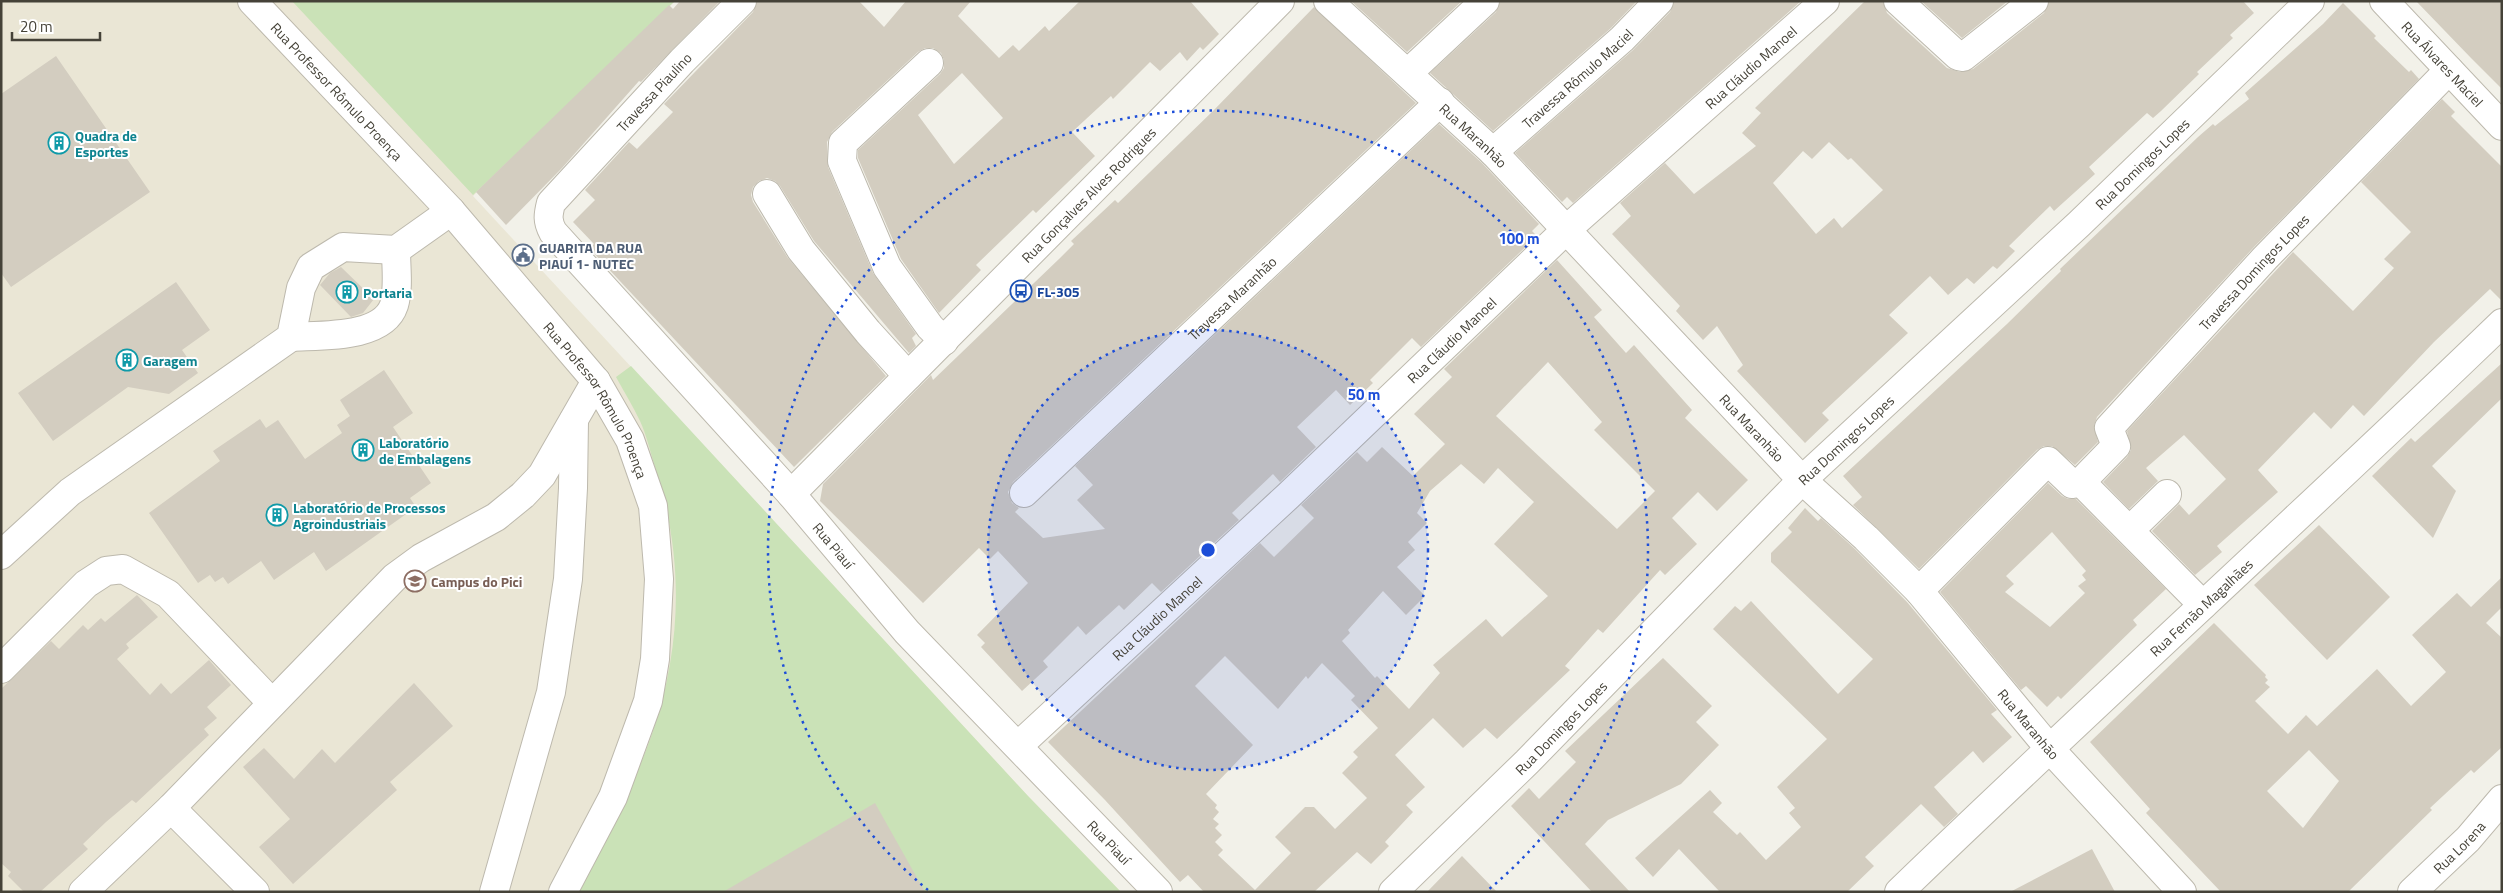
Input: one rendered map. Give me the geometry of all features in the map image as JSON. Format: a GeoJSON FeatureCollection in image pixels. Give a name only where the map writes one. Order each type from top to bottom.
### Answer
{"type":"FeatureCollection","features":[{"type":"Feature","properties":{"kind":"street","name":"Rua Professor Rômulo Proença"},"geometry":{"type":"LineString","coordinates":[[252,1],[451,211],[596,381],[630,440],[653,506],[658,579],[655,659],[648,701],[613,797],[563,892]]}},
{"type":"Feature","properties":{"kind":"street","name":"Travessa Piaulino"},"geometry":{"type":"LineString","coordinates":[[568,184],[682,61],[742,1]]}},
{"type":"Feature","properties":{"kind":"street","name":"Rua Gonçalves Alves Rodrigues"},"geometry":{"type":"LineString","coordinates":[[791,494],[1280,1]]}},
{"type":"Feature","properties":{"kind":"street","name":"Rua Maranhão"},"geometry":{"type":"LineString","coordinates":[[1328,1],[1493,152],[1567,228],[1802,480],[1866,538],[1919,591],[2049,748],[2182,892]]}},
{"type":"Feature","properties":{"kind":"street"},"geometry":{"type":"LineString","coordinates":[[1408,73],[1486,1]]}},
{"type":"Feature","properties":{"kind":"street","name":"Travessa Rômulo Maciel"},"geometry":{"type":"LineString","coordinates":[[1493,152],[1622,39],[1659,1]]}},
{"type":"Feature","properties":{"kind":"street","name":"Rua Cláudio Manoel"},"geometry":{"type":"LineString","coordinates":[[1018,746],[1288,496],[1567,228],[1825,1]]}},
{"type":"Feature","properties":{"kind":"street"},"geometry":{"type":"LineString","coordinates":[[1898,1],[1958,56],[1963,57],[2034,1]]}},
{"type":"Feature","properties":{"kind":"street","name":"Rua Domingos Lopes"},"geometry":{"type":"LineString","coordinates":[[1393,892],[1527,762],[1802,480],[2079,224],[2310,1]]}},
{"type":"Feature","properties":{"kind":"street","name":"Rua Álvares Maciel"},"geometry":{"type":"LineString","coordinates":[[2384,1],[2502,126]]}},
{"type":"Feature","properties":{"kind":"street"},"geometry":{"type":"LineString","coordinates":[[929,63],[843,143],[842,161],[887,267],[930,327],[944,341]]}},
{"type":"Feature","properties":{"kind":"street","name":"Travessa Domingos Lopes"},"geometry":{"type":"LineString","coordinates":[[2081,482],[2116,446],[2109,428],[2264,258],[2449,70]]}},
{"type":"Feature","properties":{"kind":"street","name":"Travessa Maranhão"},"geometry":{"type":"LineString","coordinates":[[1024,493],[1440,102]]}},
{"type":"Feature","properties":{"kind":"street","name":"Rua Piauí"},"geometry":{"type":"LineString","coordinates":[[568,184],[551,203],[548,215],[549,224],[553,232],[791,494],[907,632],[1158,892]]}},
{"type":"Feature","properties":{"kind":"street"},"geometry":{"type":"LineString","coordinates":[[767,194],[801,250],[868,332],[908,376]]}},
{"type":"Feature","properties":{"kind":"street"},"geometry":{"type":"LineString","coordinates":[[291,337],[300,288],[311,268],[343,246],[396,250],[451,211]]}},
{"type":"Feature","properties":{"kind":"street"},"geometry":{"type":"LineString","coordinates":[[1,555],[70,492],[291,337],[361,332],[374,327],[391,312],[394,306],[396,250]]}},
{"type":"Feature","properties":{"kind":"street","name":"Rua Fernão Magalhães"},"geometry":{"type":"LineString","coordinates":[[1899,892],[2049,748],[2383,437],[2502,323]]}},
{"type":"Feature","properties":{"kind":"street"},"geometry":{"type":"LineString","coordinates":[[83,892],[171,808],[395,577],[421,558],[496,517],[523,495],[542,475],[574,416],[596,381]]}},
{"type":"Feature","properties":{"kind":"street"},"geometry":{"type":"LineString","coordinates":[[494,892],[551,692],[568,579],[573,488],[574,416]]}},
{"type":"Feature","properties":{"kind":"street"},"geometry":{"type":"LineString","coordinates":[[1919,591],[2048,461],[2072,484],[2081,482],[2203,605]]}},
{"type":"Feature","properties":{"kind":"street"},"geometry":{"type":"LineString","coordinates":[[2130,530],[2167,494]]}},
{"type":"Feature","properties":{"kind":"street"},"geometry":{"type":"LineString","coordinates":[[1,669],[86,584],[106,571],[124,569],[168,594],[272,703]]}},
{"type":"Feature","properties":{"kind":"street","name":"Rua Lorena"},"geometry":{"type":"LineString","coordinates":[[2412,892],[2468,838],[2502,799]]}},
{"type":"Feature","properties":{"kind":"street"},"geometry":{"type":"LineString","coordinates":[[171,808],[255,892]]}},
{"type":"Feature","properties":{"kind":"shaded area","name":"Campus do Pici"},"geometry":{"type":"Polygon","coordinates":[[[1,1],[675,1],[473,196],[1028,796],[1121,892],[1,892],[1,1]]]}},
{"type":"Feature","properties":{"kind":"green space"},"geometry":{"type":"Polygon","coordinates":[[[292,1],[675,1],[473,195],[292,1]]]}},
{"type":"Feature","properties":{"kind":"green space"},"geometry":{"type":"Polygon","coordinates":[[[631,366],[1028,796],[1121,892],[577,892],[627,794],[652,734],[670,666],[674,633],[675,565],[664,498],[642,426],[616,377],[631,366]]]}},
{"type":"Feature","properties":{"kind":"building"},"geometry":{"type":"Polygon","coordinates":[[[680,1],[720,1],[641,82],[639,81],[562,168],[506,225],[476,192],[669,5],[673,9],[680,1]]]}},
{"type":"Feature","properties":{"kind":"building"},"geometry":{"type":"Polygon","coordinates":[[[757,1],[859,1],[884,27],[906,1],[971,1],[958,16],[999,58],[1013,45],[1019,51],[1045,26],[1049,31],[1080,1],[1190,1],[1219,34],[1203,50],[1200,47],[1187,61],[1180,52],[1160,71],[1150,62],[1113,99],[1111,96],[1072,132],[1095,156],[1036,213],[1033,210],[976,265],[981,270],[939,313],[901,259],[858,158],[858,150],[940,74],[944,68],[944,60],[941,53],[933,48],[925,48],[918,52],[832,132],[827,142],[828,167],[873,273],[916,334],[912,338],[916,346],[909,353],[814,241],[780,186],[775,181],[767,178],[759,181],[753,187],[751,195],[753,202],[788,258],[886,376],[794,467],[589,248],[594,244],[573,222],[595,200],[585,190],[629,142],[637,149],[673,112],[664,104],[753,12],[757,1]],[[962,73],[918,115],[954,164],[1003,118],[962,73]]]}},
{"type":"Feature","properties":{"kind":"building"},"geometry":{"type":"Polygon","coordinates":[[[1351,1],[1462,1],[1407,52],[1351,1]]]}},
{"type":"Feature","properties":{"kind":"building"},"geometry":{"type":"Polygon","coordinates":[[[1500,1],[1637,1],[1611,28],[1493,131],[1430,73],[1496,12],[1500,1]]]}},
{"type":"Feature","properties":{"kind":"building"},"geometry":{"type":"Polygon","coordinates":[[[1674,1],[1801,1],[1573,203],[1567,197],[1562,202],[1515,153],[1633,50],[1670,12],[1674,1]]]}},
{"type":"Feature","properties":{"kind":"building"},"geometry":{"type":"Polygon","coordinates":[[[1865,1],[1883,1],[1887,13],[1947,68],[1960,72],[1973,69],[2044,13],[2049,1],[2243,1],[2254,13],[2230,35],[2233,38],[2197,72],[2199,74],[2161,111],[2153,118],[2147,113],[2089,167],[2095,174],[2054,211],[2050,206],[2009,246],[2015,251],[1997,269],[1993,266],[1974,284],[1967,278],[1948,295],[1930,276],[1889,315],[1908,333],[1822,413],[1829,420],[1805,443],[1737,371],[1743,365],[1717,326],[1703,340],[1676,311],[1680,306],[1612,234],[1631,216],[1620,203],[1665,163],[1694,194],[1756,146],[1742,133],[1761,113],[1755,108],[1865,1]],[[1829,142],[1812,159],[1803,151],[1773,183],[1816,234],[1834,218],[1842,228],[1883,190],[1851,158],[1848,160],[1829,142]]]}},
{"type":"Feature","properties":{"kind":"building"},"geometry":{"type":"Polygon","coordinates":[[[1921,1],[2008,1],[1962,38],[1921,1]]]}},
{"type":"Feature","properties":{"kind":"building"},"geometry":{"type":"Polygon","coordinates":[[[2416,1],[2502,1],[2502,89],[2471,58],[2416,1]]]}},
{"type":"Feature","properties":{"kind":"building"},"geometry":{"type":"Polygon","coordinates":[[[2343,3],[2376,36],[2374,38],[2409,72],[2411,70],[2419,79],[2254,247],[2097,417],[2094,426],[2098,442],[2075,465],[2052,446],[2044,446],[2037,450],[1919,569],[1853,505],[1862,497],[1843,476],[2007,324],[2061,271],[2060,269],[2198,137],[2249,99],[2245,93],[2323,24],[2343,3]]]}},
{"type":"Feature","properties":{"kind":"building"},"geometry":{"type":"Polygon","coordinates":[[[1314,7],[1416,103],[1013,482],[1008,492],[1012,503],[1019,508],[1015,512],[1043,538],[1105,529],[1077,500],[1093,485],[1075,466],[1439,124],[1482,163],[1539,224],[1532,231],[1537,236],[1421,347],[1412,338],[1370,380],[1373,383],[1350,405],[1336,390],[1297,427],[1316,447],[1280,482],[1273,474],[1232,513],[1239,520],[1161,592],[1152,583],[1124,610],[1119,605],[1086,635],[1078,626],[1043,661],[1048,667],[1022,691],[981,647],[985,643],[977,635],[1028,583],[998,551],[990,559],[979,548],[923,603],[820,501],[823,484],[931,375],[933,380],[1059,259],[1074,244],[1071,241],[1115,200],[1118,203],[1213,111],[1314,7]]]}},
{"type":"Feature","properties":{"kind":"building","name":"Quadra de Esportes"},"geometry":{"type":"Polygon","coordinates":[[[56,56],[150,192],[11,287],[1,273],[1,94],[56,56]]]}},
{"type":"Feature","properties":{"kind":"building"},"geometry":{"type":"Polygon","coordinates":[[[2442,99],[2455,112],[2451,116],[2502,167],[2502,301],[2490,289],[2434,342],[2364,416],[2353,405],[2331,429],[2314,412],[2258,470],[2278,492],[2217,546],[2222,552],[2195,575],[2152,531],[2179,504],[2189,515],[2226,479],[2184,435],[2146,468],[2158,481],[2129,509],[2103,482],[2127,457],[2131,450],[2127,431],[2293,252],[2353,311],[2394,268],[2384,259],[2411,232],[2361,182],[2442,99]]]}},
{"type":"Feature","properties":{"kind":"building"},"geometry":{"type":"Polygon","coordinates":[[[1557,260],[1602,310],[1594,317],[1626,353],[1634,345],[1692,410],[1685,418],[1748,480],[1717,511],[1698,492],[1672,518],[1697,544],[1665,575],[1660,570],[1603,633],[1598,629],[1565,666],[1570,670],[1497,739],[1485,728],[1463,748],[1433,718],[1395,755],[1425,787],[1406,805],[1413,812],[1385,842],[1389,846],[1371,864],[1357,852],[1314,892],[1204,892],[1188,875],[1180,882],[1105,800],[1048,742],[1260,543],[1274,557],[1314,518],[1301,505],[1357,452],[1367,462],[1382,447],[1413,476],[1445,444],[1414,414],[1452,377],[1444,369],[1557,260]],[[1548,362],[1496,416],[1617,529],[1655,491],[1594,430],[1602,422],[1548,362]],[[1461,464],[1430,491],[1417,513],[1427,523],[1408,542],[1415,550],[1397,567],[1425,596],[1406,615],[1383,591],[1348,630],[1350,633],[1342,641],[1375,678],[1377,676],[1409,709],[1440,673],[1433,665],[1486,619],[1502,637],[1548,596],[1494,544],[1534,502],[1498,468],[1484,484],[1461,464]],[[1225,656],[1195,686],[1253,745],[1206,794],[1217,805],[1215,808],[1219,812],[1213,819],[1219,824],[1215,828],[1222,835],[1215,842],[1223,850],[1218,855],[1255,890],[1291,853],[1275,837],[1305,807],[1314,807],[1335,829],[1367,798],[1342,773],[1358,757],[1353,752],[1378,728],[1351,700],[1355,696],[1322,663],[1308,679],[1306,676],[1278,709],[1225,656]]]}},
{"type":"Feature","properties":{"kind":"building","name":"Portaria"},"geometry":{"type":"Polygon","coordinates":[[[341,267],[374,299],[363,313],[351,317],[320,285],[330,273],[341,267]]]}},
{"type":"Feature","properties":{"kind":"building","name":"Garagem"},"geometry":{"type":"Polygon","coordinates":[[[176,282],[210,330],[182,350],[198,373],[169,394],[128,387],[53,441],[18,393],[176,282]]]}},
{"type":"Feature","properties":{"kind":"building"},"geometry":{"type":"Polygon","coordinates":[[[2502,363],[2502,398],[2432,466],[2456,491],[2433,538],[2372,476],[2411,438],[2415,442],[2502,363]]]}},
{"type":"Feature","properties":{"kind":"building"},"geometry":{"type":"Polygon","coordinates":[[[384,370],[413,413],[393,427],[431,483],[410,498],[416,507],[326,571],[314,552],[274,580],[261,561],[228,584],[223,577],[215,582],[210,575],[198,583],[149,513],[220,461],[213,451],[260,419],[266,428],[278,420],[305,459],[342,433],[337,425],[350,416],[340,400],[384,370]]]}},
{"type":"Feature","properties":{"kind":"building"},"geometry":{"type":"Polygon","coordinates":[[[2048,483],[2062,496],[2068,499],[2076,499],[2166,589],[2133,620],[2137,625],[2061,699],[2058,696],[2047,707],[2026,686],[2021,690],[1940,592],[2048,483]],[[2052,532],[2006,576],[2014,584],[2005,592],[2050,627],[2085,593],[2078,586],[2086,580],[2082,575],[2086,571],[2052,532]]]}},
{"type":"Feature","properties":{"kind":"building"},"geometry":{"type":"Polygon","coordinates":[[[1805,508],[1818,521],[1821,518],[1855,549],[1907,602],[1997,710],[1991,714],[2012,737],[1983,763],[1973,751],[1934,787],[1958,814],[1944,827],[1921,804],[1865,857],[1874,866],[1847,892],[1720,892],[1679,849],[1653,877],[1635,858],[1710,790],[1722,803],[1713,812],[1737,835],[1740,832],[1766,860],[1801,827],[1789,813],[1795,808],[1777,787],[1827,739],[1713,629],[1735,606],[1741,611],[1751,601],[1838,694],[1873,659],[1771,562],[1771,553],[1792,532],[1788,528],[1805,508]]]}},
{"type":"Feature","properties":{"kind":"building"},"geometry":{"type":"Polygon","coordinates":[[[2319,525],[2390,597],[2327,660],[2254,585],[2319,525]]]}},
{"type":"Feature","properties":{"kind":"building"},"geometry":{"type":"Polygon","coordinates":[[[2502,577],[2502,607],[2486,623],[2502,638],[2502,747],[2474,773],[2471,770],[2430,808],[2432,810],[2348,892],[2221,892],[2146,813],[2150,809],[2090,742],[2214,623],[2266,675],[2265,677],[2268,680],[2265,683],[2270,687],[2255,701],[2288,734],[2306,715],[2317,726],[2377,669],[2411,706],[2446,672],[2412,635],[2457,593],[2471,607],[2502,577]],[[2309,750],[2267,791],[2303,828],[2339,781],[2309,750]]]}},
{"type":"Feature","properties":{"kind":"building"},"geometry":{"type":"Polygon","coordinates":[[[137,595],[158,617],[126,644],[129,648],[117,659],[150,695],[161,683],[171,694],[209,660],[231,685],[207,707],[217,718],[204,729],[209,735],[136,803],[132,800],[106,822],[83,844],[88,849],[40,892],[24,892],[8,876],[11,872],[1,863],[1,689],[51,641],[59,649],[83,625],[88,630],[101,618],[105,622],[137,595]]]}},
{"type":"Feature","properties":{"kind":"building"},"geometry":{"type":"Polygon","coordinates":[[[1663,658],[1712,706],[1696,722],[1719,745],[1681,784],[1608,820],[1585,844],[1630,892],[1592,892],[1511,806],[1529,788],[1539,799],[1576,762],[1565,751],[1663,658]]]}},
{"type":"Feature","properties":{"kind":"building"},"geometry":{"type":"Polygon","coordinates":[[[414,683],[453,726],[390,782],[397,790],[293,884],[259,847],[290,819],[243,767],[264,748],[294,779],[322,749],[335,763],[414,683]]]}},
{"type":"Feature","properties":{"kind":"building"},"geometry":{"type":"Polygon","coordinates":[[[875,803],[925,892],[723,892],[875,803]]]}},
{"type":"Feature","properties":{"kind":"building"},"geometry":{"type":"Polygon","coordinates":[[[2092,849],[2115,892],[2010,892],[2092,849]]]}},
{"type":"Feature","properties":{"kind":"building"},"geometry":{"type":"Polygon","coordinates":[[[1462,856],[1497,892],[1427,892],[1462,856]]]}},
{"type":"Feature","properties":{"kind":"place","name":"Quadra de Esportes"},"geometry":{"type":"Point","coordinates":[59,143]}},
{"type":"Feature","properties":{"kind":"place","name":"GUARITA DA RUA PIAUÍ 1- NUTEC"},"geometry":{"type":"Point","coordinates":[523,255]}},
{"type":"Feature","properties":{"kind":"place","name":"FL-305"},"geometry":{"type":"Point","coordinates":[1021,291]}},
{"type":"Feature","properties":{"kind":"place","name":"Portaria"},"geometry":{"type":"Point","coordinates":[347,292]}},
{"type":"Feature","properties":{"kind":"place","name":"Garagem"},"geometry":{"type":"Point","coordinates":[127,360]}},
{"type":"Feature","properties":{"kind":"place","name":"Laboratório de Embalagens"},"geometry":{"type":"Point","coordinates":[363,450]}},
{"type":"Feature","properties":{"kind":"place","name":"Laboratório de Processos Agroindustriais"},"geometry":{"type":"Point","coordinates":[277,515]}},
{"type":"Feature","properties":{"kind":"place","name":"Campus do Pici"},"geometry":{"type":"Point","coordinates":[415,581]}}]}
